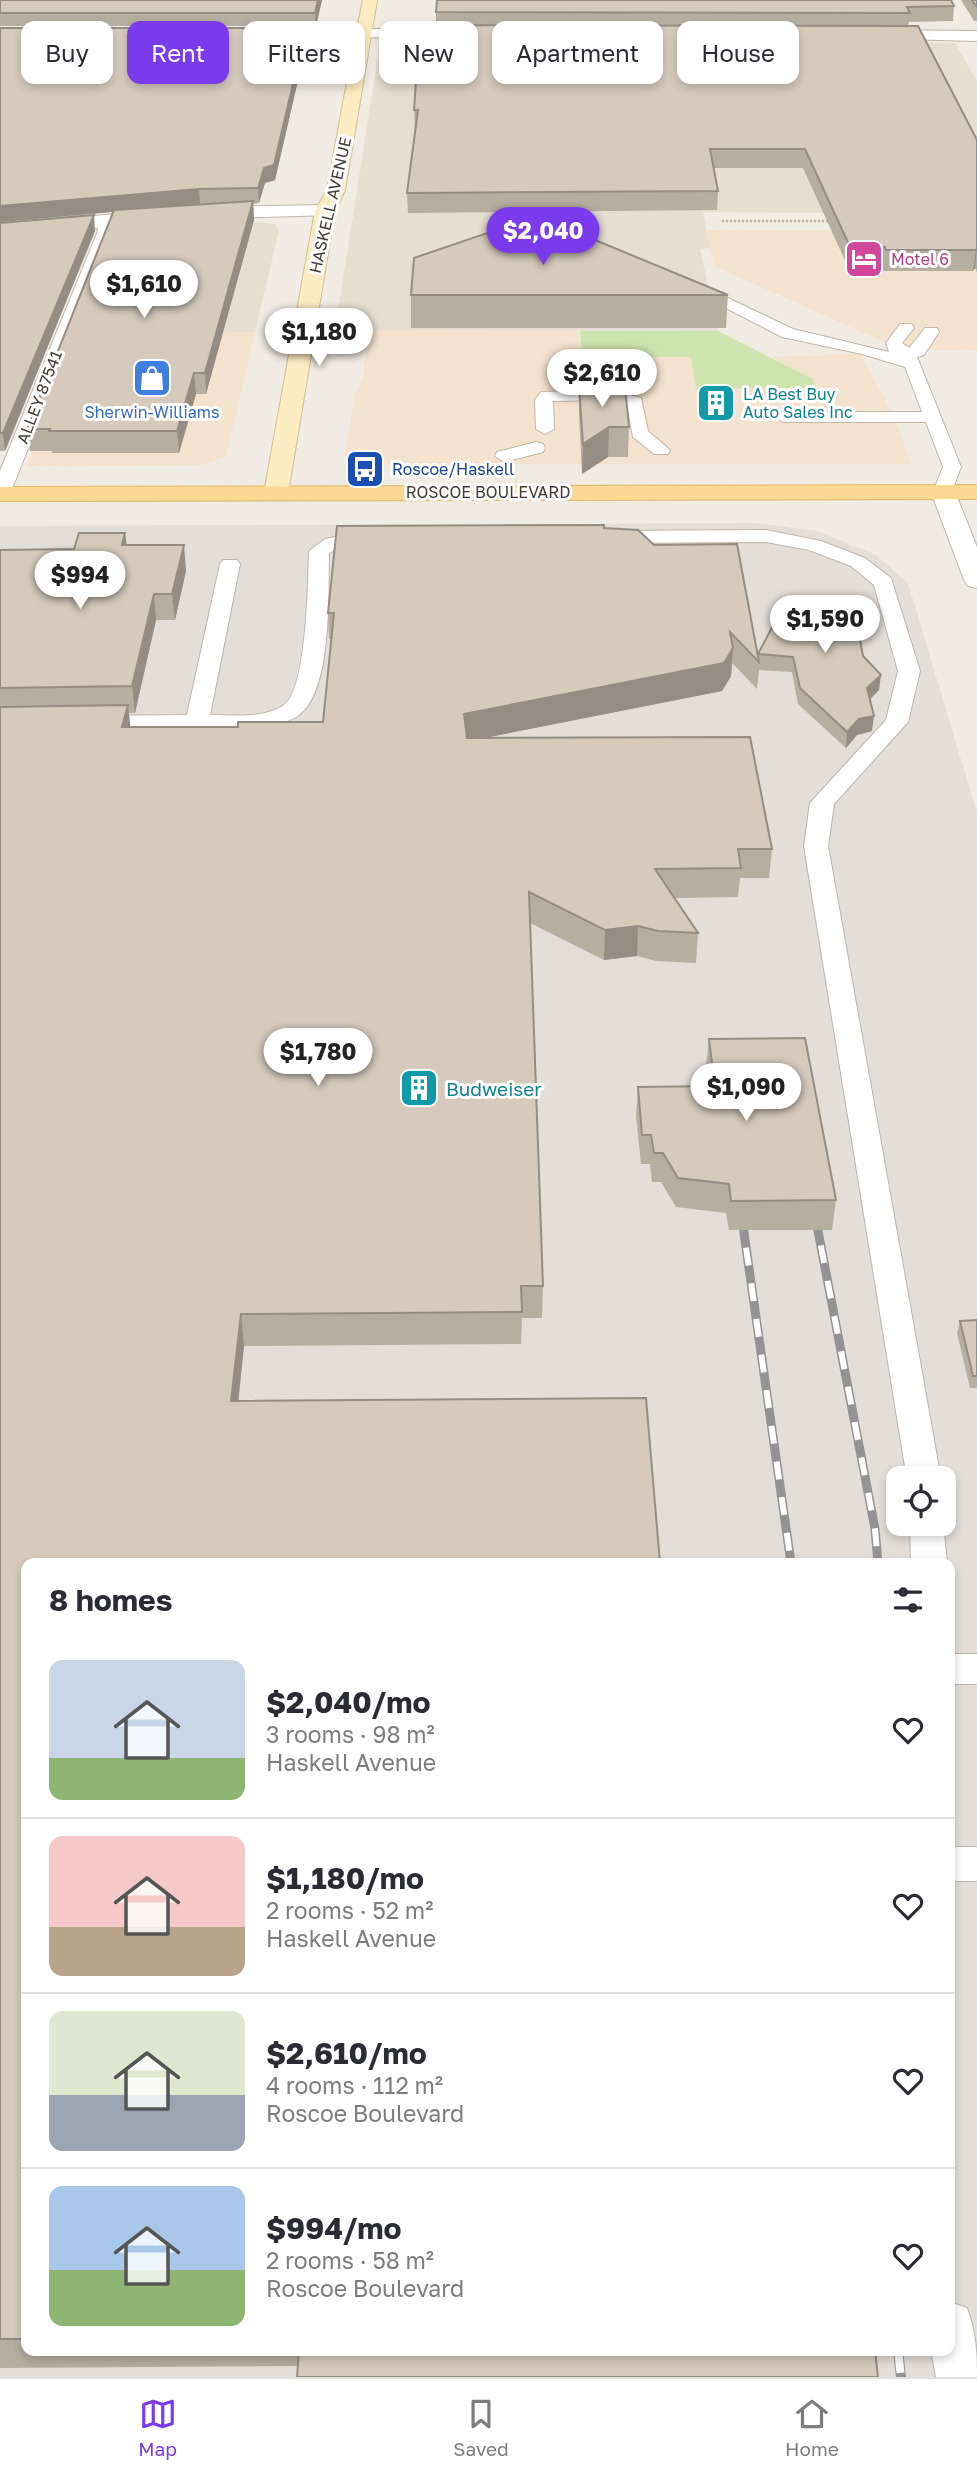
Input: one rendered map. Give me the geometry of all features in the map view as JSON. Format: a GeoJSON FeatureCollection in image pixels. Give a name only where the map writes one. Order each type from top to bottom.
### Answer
{"type":"FeatureCollection","features":[{"type":"Feature","properties":{"kind":"main road","name":"HASKELL AVENUE"},"geometry":{"type":"LineString","coordinates":[[365,24],[370,0]]}},
{"type":"Feature","properties":{"kind":"main road"},"geometry":{"type":"LineString","coordinates":[[237,34],[243,34]]}},
{"type":"Feature","properties":{"kind":"main road","name":"HASKELL AVENUE"},"geometry":{"type":"LineString","coordinates":[[276,493],[325,211],[336,190],[354,84]]}},
{"type":"Feature","properties":{"kind":"main road","name":"ROSCOE BOULEVARD"},"geometry":{"type":"LineString","coordinates":[[0,494],[977,492]]}},
{"type":"Feature","properties":{"kind":"street"},"geometry":{"type":"LineString","coordinates":[[962,20],[975,39]]}},
{"type":"Feature","properties":{"kind":"street"},"geometry":{"type":"LineString","coordinates":[[365,34],[492,34]]}},
{"type":"Feature","properties":{"kind":"street"},"geometry":{"type":"LineString","coordinates":[[847,35],[975,39]]}},
{"type":"Feature","properties":{"kind":"street"},"geometry":{"type":"LineString","coordinates":[[0,230],[200,213],[325,211]]}},
{"type":"Feature","properties":{"kind":"street"},"geometry":{"type":"LineString","coordinates":[[943,492],[975,570]]}},
{"type":"Feature","properties":{"kind":"lane","name":"ALLEY 87541"},"geometry":{"type":"LineString","coordinates":[[0,494],[105,234],[103,222]]}},
{"type":"Feature","properties":{"kind":"lane"},"geometry":{"type":"LineString","coordinates":[[728,303],[788,333],[910,359]]}},
{"type":"Feature","properties":{"kind":"lane"},"geometry":{"type":"LineString","coordinates":[[906,328],[894,343],[895,348],[910,359],[952,467],[943,492]]}},
{"type":"Feature","properties":{"kind":"lane"},"geometry":{"type":"LineString","coordinates":[[910,359],[931,332]]}},
{"type":"Feature","properties":{"kind":"lane"},"geometry":{"type":"LineString","coordinates":[[545,429],[544,400],[547,396],[619,396],[635,402],[639,433],[660,450]]}},
{"type":"Feature","properties":{"kind":"lane"},"geometry":{"type":"LineString","coordinates":[[783,417],[933,417]]}},
{"type":"Feature","properties":{"kind":"lane"},"geometry":{"type":"LineString","coordinates":[[504,456],[536,448]]}},
{"type":"Feature","properties":{"kind":"lane"},"geometry":{"type":"LineString","coordinates":[[586,537],[766,537],[814,545],[858,562],[884,583],[909,671],[897,722],[822,803],[816,846],[922,1466]]}},
{"type":"Feature","properties":{"kind":"lane"},"geometry":{"type":"LineString","coordinates":[[66,724],[258,721],[285,715],[300,703],[314,647],[319,551],[329,543],[350,538],[392,538]]}},
{"type":"Feature","properties":{"kind":"lane"},"geometry":{"type":"LineString","coordinates":[[197,722],[230,564]]}},
{"type":"Feature","properties":{"kind":"lane"},"geometry":{"type":"LineString","coordinates":[[928,1536],[929,1558]]}},
{"type":"Feature","properties":{"kind":"lane"},"geometry":{"type":"LineString","coordinates":[[955,1669],[977,1669]]}},
{"type":"Feature","properties":{"kind":"lane"},"geometry":{"type":"LineString","coordinates":[[955,1864],[977,1864]]}},
{"type":"Feature","properties":{"kind":"lane"},"geometry":{"type":"LineString","coordinates":[[955,2351],[960,2377]]}},
{"type":"Feature","properties":{"kind":"path"},"geometry":{"type":"LineString","coordinates":[[722,221],[830,221]]}},
{"type":"Feature","properties":{"kind":"shaded area"},"geometry":{"type":"Polygon","coordinates":[[[478,40],[492,40],[492,84],[663,84],[663,40],[677,40],[677,84],[799,84],[799,41],[955,43],[977,81],[977,214],[703,212],[710,248],[700,249],[718,331],[335,330],[379,49],[379,84],[478,84],[478,40]]]}},
{"type":"Feature","properties":{"kind":"shaded area"},"geometry":{"type":"Polygon","coordinates":[[[230,223],[274,224],[279,230],[255,332],[79,332],[230,223]]]}},
{"type":"Feature","properties":{"kind":"shaded area"},"geometry":{"type":"Polygon","coordinates":[[[706,230],[977,232],[977,350],[940,351],[886,343],[714,266],[706,230]]]}},
{"type":"Feature","properties":{"kind":"shaded area"},"geometry":{"type":"Polygon","coordinates":[[[368,330],[580,331],[582,356],[691,356],[697,389],[812,379],[771,357],[860,354],[893,414],[911,464],[356,464],[345,456],[355,395],[363,377],[368,330]]]}},
{"type":"Feature","properties":{"kind":"shaded area"},"geometry":{"type":"Polygon","coordinates":[[[79,332],[255,332],[226,457],[201,465],[26,466],[79,332]]]}},
{"type":"Feature","properties":{"kind":"shaded area"},"geometry":{"type":"Polygon","coordinates":[[[754,523],[817,531],[876,555],[908,583],[977,813],[977,2377],[0,2377],[0,526],[754,523]]]}},
{"type":"Feature","properties":{"kind":"green space"},"geometry":{"type":"Polygon","coordinates":[[[580,331],[718,331],[813,379],[816,388],[696,389],[691,357],[582,356],[580,331]]]}},
{"type":"Feature","properties":{"kind":"building"},"geometry":{"type":"Polygon","coordinates":[[[0,0],[318,0],[315,13],[0,13],[0,0]]]}},
{"type":"Feature","properties":{"kind":"building"},"geometry":{"type":"Polygon","coordinates":[[[437,0],[951,0],[954,6],[907,7],[910,13],[436,12],[437,0]]]}},
{"type":"Feature","properties":{"kind":"building"},"geometry":{"type":"Polygon","coordinates":[[[478,25],[492,25],[492,84],[663,84],[663,25],[677,26],[677,84],[799,84],[799,26],[918,26],[977,140],[977,248],[886,250],[885,247],[850,247],[805,149],[710,149],[718,191],[407,193],[418,110],[414,110],[416,84],[478,84],[478,25]]]}},
{"type":"Feature","properties":{"kind":"building"},"geometry":{"type":"Polygon","coordinates":[[[0,28],[21,28],[21,84],[113,84],[113,28],[127,28],[127,84],[229,84],[229,28],[243,28],[243,84],[293,84],[274,165],[264,168],[258,188],[199,189],[0,206],[0,28]]]}},
{"type":"Feature","properties":{"kind":"building"},"geometry":{"type":"Polygon","coordinates":[[[253,201],[205,373],[194,373],[177,431],[27,429],[114,210],[253,201]]]}},
{"type":"Feature","properties":{"kind":"building"},"geometry":{"type":"Polygon","coordinates":[[[94,215],[3,433],[0,433],[0,223],[94,215]]]}},
{"type":"Feature","properties":{"kind":"building"},"geometry":{"type":"Polygon","coordinates":[[[537,216],[728,295],[411,295],[414,258],[537,216]]]}},
{"type":"Feature","properties":{"kind":"building"},"geometry":{"type":"Polygon","coordinates":[[[579,386],[625,386],[629,427],[609,427],[583,444],[579,386]]]}},
{"type":"Feature","properties":{"kind":"building"},"geometry":{"type":"Polygon","coordinates":[[[604,525],[604,528],[638,530],[654,545],[737,544],[759,662],[730,632],[733,648],[724,663],[464,714],[467,738],[750,737],[772,849],[738,849],[741,868],[655,869],[698,933],[658,931],[638,926],[605,930],[529,892],[543,1286],[521,1286],[522,1312],[241,1314],[231,1401],[646,1398],[660,1558],[21,1558],[21,2339],[0,2339],[0,707],[128,705],[122,727],[238,727],[238,722],[323,722],[334,613],[328,613],[337,526],[604,525]]]}},
{"type":"Feature","properties":{"kind":"building"},"geometry":{"type":"Polygon","coordinates":[[[79,533],[125,533],[122,545],[184,545],[172,594],[154,594],[132,686],[0,688],[0,550],[74,549],[79,533]]]}},
{"type":"Feature","properties":{"kind":"building"},"geometry":{"type":"Polygon","coordinates":[[[846,596],[858,629],[863,656],[881,675],[867,688],[874,716],[859,719],[847,732],[800,688],[793,657],[758,654],[788,597],[846,596]]]}},
{"type":"Feature","properties":{"kind":"building"},"geometry":{"type":"Polygon","coordinates":[[[805,1038],[836,1200],[731,1201],[729,1184],[678,1178],[663,1153],[654,1153],[651,1135],[642,1135],[638,1087],[715,1086],[709,1039],[805,1038]]]}},
{"type":"Feature","properties":{"kind":"building"},"geometry":{"type":"Polygon","coordinates":[[[977,1320],[977,1376],[973,1376],[960,1321],[977,1320]]]}},
{"type":"Feature","properties":{"kind":"building"},"geometry":{"type":"Polygon","coordinates":[[[299,2356],[876,2356],[878,2377],[297,2377],[299,2356]]]}},
{"type":"Feature","properties":{"kind":"railway"},"geometry":{"type":"LineString","coordinates":[[814,1210],[875,1529],[878,1558]]}},
{"type":"Feature","properties":{"kind":"railway"},"geometry":{"type":"LineString","coordinates":[[741,1212],[790,1558]]}},
{"type":"Feature","properties":{"kind":"railway"},"geometry":{"type":"LineString","coordinates":[[899,2356],[901,2377]]}},
{"type":"Feature","properties":{"kind":"place","name":"Motel 6"},"geometry":{"type":"Point","coordinates":[864,259]}},
{"type":"Feature","properties":{"kind":"place","name":"Sherwin-Williams"},"geometry":{"type":"Point","coordinates":[152,378]}},
{"type":"Feature","properties":{"kind":"place","name":"LA Best Buy Auto Sales Inc"},"geometry":{"type":"Point","coordinates":[716,403]}},
{"type":"Feature","properties":{"kind":"place","name":"Roscoe/Haskell"},"geometry":{"type":"Point","coordinates":[365,469]}},
{"type":"Feature","properties":{"kind":"place","name":"Budweiser"},"geometry":{"type":"Point","coordinates":[419,1088]}}]}
